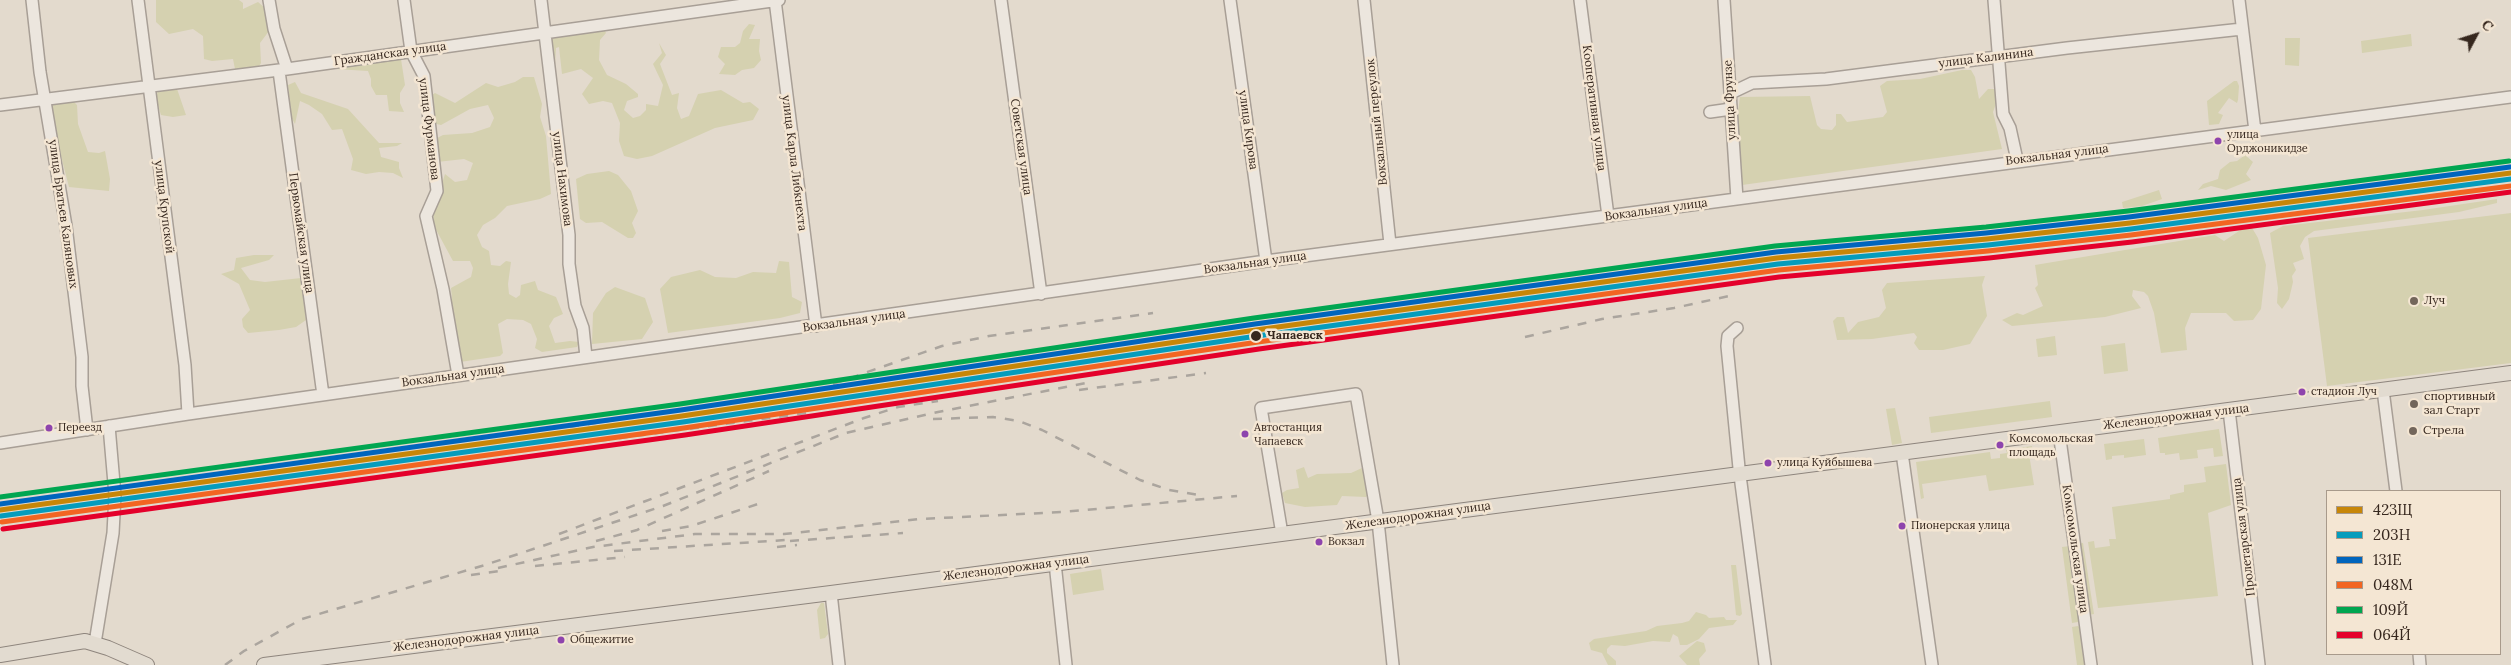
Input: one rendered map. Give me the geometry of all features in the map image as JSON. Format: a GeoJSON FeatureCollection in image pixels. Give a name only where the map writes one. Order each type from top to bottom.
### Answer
{"type":"FeatureCollection","features":[{"type":"Feature","properties":{"kind":"main road","name":"Железнодорожная улица"},"geometry":{"type":"LineString","coordinates":[[264,665],[1055,564],[2511,373]]}},
{"type":"Feature","properties":{"kind":"main road"},"geometry":{"type":"LineString","coordinates":[[0,655],[85,641],[95,643],[147,665]]}},
{"type":"Feature","properties":{"kind":"street","name":"улица Братьев Каляновых"},"geometry":{"type":"LineString","coordinates":[[32,0],[45,98],[66,226],[79,329],[87,430]]}},
{"type":"Feature","properties":{"kind":"street","name":"улица Крупской"},"geometry":{"type":"LineString","coordinates":[[138,0],[185,365],[188,414]]}},
{"type":"Feature","properties":{"kind":"street","name":"Первомайская улица"},"geometry":{"type":"LineString","coordinates":[[268,0],[283,70],[323,395]]}},
{"type":"Feature","properties":{"kind":"street","name":"улица Фурманова"},"geometry":{"type":"LineString","coordinates":[[404,0],[411,51],[424,76],[437,191],[426,216],[443,289],[458,375]]}},
{"type":"Feature","properties":{"kind":"street","name":"улица Нахимова"},"geometry":{"type":"LineString","coordinates":[[541,0],[569,235],[570,272],[575,306],[583,328],[586,357]]}},
{"type":"Feature","properties":{"kind":"street","name":"улица Карла Либкнехта"},"geometry":{"type":"LineString","coordinates":[[775,0],[816,326]]}},
{"type":"Feature","properties":{"kind":"street","name":"Гражданская улица"},"geometry":{"type":"LineString","coordinates":[[0,105],[149,85],[283,70],[779,0]]}},
{"type":"Feature","properties":{"kind":"street","name":"Советская улица"},"geometry":{"type":"LineString","coordinates":[[1002,0],[1041,294]]}},
{"type":"Feature","properties":{"kind":"street","name":"улица Кирова"},"geometry":{"type":"LineString","coordinates":[[1230,0],[1266,261]]}},
{"type":"Feature","properties":{"kind":"street","name":"Вокзальный переулок"},"geometry":{"type":"LineString","coordinates":[[1364,0],[1390,244]]}},
{"type":"Feature","properties":{"kind":"street","name":"Кооперативная улица"},"geometry":{"type":"LineString","coordinates":[[1580,0],[1608,216]]}},
{"type":"Feature","properties":{"kind":"street","name":"улица Фрунзе"},"geometry":{"type":"LineString","coordinates":[[1724,0],[1737,199]]}},
{"type":"Feature","properties":{"kind":"street"},"geometry":{"type":"LineString","coordinates":[[1994,0],[2003,114],[2010,128],[2017,160]]}},
{"type":"Feature","properties":{"kind":"street"},"geometry":{"type":"LineString","coordinates":[[2239,0],[2255,131]]}},
{"type":"Feature","properties":{"kind":"street","name":"улица Калинина"},"geometry":{"type":"LineString","coordinates":[[1731,93],[1752,83],[1826,78],[2242,29]]}},
{"type":"Feature","properties":{"kind":"street","name":"Вокзальная улица"},"geometry":{"type":"LineString","coordinates":[[0,443],[458,375],[1266,261],[2017,160],[2511,97]]}},
{"type":"Feature","properties":{"kind":"street"},"geometry":{"type":"LineString","coordinates":[[1710,112],[1732,109]]}},
{"type":"Feature","properties":{"kind":"street"},"geometry":{"type":"LineString","coordinates":[[1737,328],[1728,336],[1727,346],[1740,474],[1765,665]]}},
{"type":"Feature","properties":{"kind":"street"},"geometry":{"type":"LineString","coordinates":[[2383,390],[2396,490]]}},
{"type":"Feature","properties":{"kind":"street"},"geometry":{"type":"LineString","coordinates":[[1282,534],[1261,408],[1356,394],[1378,521],[1393,665]]}},
{"type":"Feature","properties":{"kind":"street","name":"Пролетарская улица"},"geometry":{"type":"LineString","coordinates":[[2229,410],[2260,665]]}},
{"type":"Feature","properties":{"kind":"street"},"geometry":{"type":"LineString","coordinates":[[95,643],[113,533],[115,496],[109,426]]}},
{"type":"Feature","properties":{"kind":"street","name":"Комсомольская улица"},"geometry":{"type":"LineString","coordinates":[[2059,432],[2091,665]]}},
{"type":"Feature","properties":{"kind":"street"},"geometry":{"type":"LineString","coordinates":[[1902,452],[1932,665]]}},
{"type":"Feature","properties":{"kind":"street"},"geometry":{"type":"LineString","coordinates":[[1055,564],[1066,665]]}},
{"type":"Feature","properties":{"kind":"street"},"geometry":{"type":"LineString","coordinates":[[830,593],[839,665]]}},
{"type":"Feature","properties":{"kind":"shaded area"},"geometry":{"type":"Polygon","coordinates":[[[156,0],[239,0],[243,3],[243,9],[258,2],[265,8],[269,31],[260,43],[261,63],[258,68],[246,71],[235,69],[233,59],[212,61],[204,59],[203,36],[193,29],[169,34],[156,22],[156,0]]]}},
{"type":"Feature","properties":{"kind":"shaded area"},"geometry":{"type":"Polygon","coordinates":[[[749,24],[755,25],[749,39],[760,39],[759,51],[761,60],[754,68],[742,70],[735,75],[719,74],[725,64],[718,57],[721,47],[735,47],[740,43],[743,31],[749,24]]]}},
{"type":"Feature","properties":{"kind":"shaded area"},"geometry":{"type":"Polygon","coordinates":[[[604,29],[606,33],[600,40],[599,60],[607,75],[626,84],[638,94],[638,97],[627,101],[624,110],[633,118],[640,116],[646,110],[646,104],[658,106],[663,85],[653,64],[662,53],[659,43],[666,55],[660,64],[672,95],[679,93],[677,108],[681,119],[689,116],[698,94],[721,90],[743,103],[750,102],[759,109],[753,120],[715,128],[652,156],[637,159],[624,156],[619,141],[620,123],[612,103],[603,101],[589,104],[582,94],[593,78],[581,69],[562,74],[559,47],[556,48],[555,66],[550,39],[604,29]]]}},
{"type":"Feature","properties":{"kind":"shaded area"},"geometry":{"type":"Polygon","coordinates":[[[2411,34],[2412,46],[2362,53],[2361,41],[2411,34]]]}},
{"type":"Feature","properties":{"kind":"shaded area"},"geometry":{"type":"Polygon","coordinates":[[[2285,38],[2300,38],[2299,66],[2285,65],[2285,38]]]}},
{"type":"Feature","properties":{"kind":"shaded area"},"geometry":{"type":"Polygon","coordinates":[[[401,59],[405,85],[400,93],[400,103],[404,112],[389,111],[387,95],[376,95],[371,86],[368,71],[335,69],[401,59]]]}},
{"type":"Feature","properties":{"kind":"shaded area"},"geometry":{"type":"Polygon","coordinates":[[[1962,70],[1971,70],[1975,77],[1979,99],[1988,89],[1996,89],[1998,98],[1993,112],[2002,149],[1742,185],[1736,125],[1740,97],[1810,96],[1817,125],[1821,129],[1832,130],[1836,125],[1836,114],[1841,114],[1847,122],[1883,117],[1887,112],[1880,86],[1887,81],[1920,79],[1962,70]]]}},
{"type":"Feature","properties":{"kind":"shaded area"},"geometry":{"type":"Polygon","coordinates":[[[523,77],[534,77],[542,104],[540,117],[546,136],[551,194],[540,199],[507,206],[495,218],[483,225],[477,235],[482,247],[489,251],[491,265],[500,266],[506,261],[511,262],[508,284],[509,294],[516,298],[520,295],[521,285],[535,281],[538,290],[556,297],[563,314],[554,318],[549,326],[555,343],[579,342],[577,347],[542,352],[535,348],[537,339],[531,324],[523,320],[507,319],[498,324],[503,353],[500,356],[460,362],[448,303],[452,299],[451,288],[471,277],[473,268],[470,261],[453,261],[434,226],[433,212],[445,174],[455,182],[467,180],[473,163],[464,159],[437,162],[435,139],[443,135],[472,133],[490,127],[494,118],[488,105],[470,109],[441,125],[432,123],[430,96],[435,93],[455,103],[486,83],[498,87],[515,82],[523,77]]]}},
{"type":"Feature","properties":{"kind":"shaded area"},"geometry":{"type":"Polygon","coordinates":[[[2234,81],[2237,81],[2239,86],[2237,103],[2229,98],[2218,113],[2223,115],[2219,124],[2209,125],[2207,101],[2234,81]]]}},
{"type":"Feature","properties":{"kind":"shaded area"},"geometry":{"type":"Polygon","coordinates":[[[295,82],[301,93],[348,109],[379,143],[402,143],[397,146],[379,148],[381,157],[399,162],[403,178],[393,173],[379,172],[366,174],[351,170],[353,159],[342,129],[332,130],[322,114],[300,101],[295,124],[291,117],[288,85],[295,82]]]}},
{"type":"Feature","properties":{"kind":"shaded area"},"geometry":{"type":"Polygon","coordinates":[[[176,86],[186,115],[173,117],[161,115],[156,99],[158,90],[176,86]]]}},
{"type":"Feature","properties":{"kind":"shaded area"},"geometry":{"type":"Polygon","coordinates":[[[71,99],[77,105],[78,124],[88,152],[99,153],[105,151],[110,179],[109,191],[69,187],[52,121],[53,104],[71,99]]]}},
{"type":"Feature","properties":{"kind":"shaded area"},"geometry":{"type":"Polygon","coordinates":[[[2245,155],[2253,162],[2246,174],[2251,180],[2226,190],[2211,186],[2198,190],[2203,184],[2218,179],[2220,170],[2230,162],[2237,161],[2245,155]]]}},
{"type":"Feature","properties":{"kind":"shaded area"},"geometry":{"type":"Polygon","coordinates":[[[609,171],[618,175],[631,191],[638,211],[632,223],[636,233],[633,238],[628,238],[602,222],[586,223],[580,219],[576,179],[587,174],[609,171]]]}},
{"type":"Feature","properties":{"kind":"shaded area"},"geometry":{"type":"Polygon","coordinates":[[[2159,190],[2162,199],[2142,206],[2123,208],[2122,202],[2159,190]]]}},
{"type":"Feature","properties":{"kind":"shaded area"},"geometry":{"type":"Polygon","coordinates":[[[2497,199],[2497,203],[2459,212],[2314,231],[2305,237],[2300,246],[2304,259],[2293,263],[2296,270],[2292,276],[2293,282],[2289,299],[2282,309],[2277,303],[2278,288],[2270,233],[2283,226],[2423,210],[2497,199]]]}},
{"type":"Feature","properties":{"kind":"shaded area","name":"Луч"},"geometry":{"type":"Polygon","coordinates":[[[2511,213],[2511,363],[2327,386],[2308,238],[2511,213]]]}},
{"type":"Feature","properties":{"kind":"shaded area"},"geometry":{"type":"Polygon","coordinates":[[[2251,226],[2258,238],[2266,265],[2261,309],[2253,320],[2234,321],[2226,313],[2191,313],[2185,328],[2187,350],[2161,353],[2154,313],[2148,296],[2144,292],[2133,290],[2132,296],[2141,308],[2105,317],[2012,326],[2002,320],[2017,313],[2023,315],[2043,306],[2035,288],[2038,285],[2035,265],[2215,235],[2224,241],[2242,229],[2251,226]]]}},
{"type":"Feature","properties":{"kind":"shaded area"},"geometry":{"type":"Polygon","coordinates":[[[254,255],[274,255],[269,260],[241,268],[250,280],[265,282],[301,278],[306,320],[296,327],[248,333],[243,327],[242,319],[250,310],[239,284],[221,274],[234,270],[236,258],[254,255]]]}},
{"type":"Feature","properties":{"kind":"shaded area"},"geometry":{"type":"Polygon","coordinates":[[[779,261],[789,262],[792,297],[802,302],[800,313],[780,318],[668,333],[660,289],[671,277],[700,270],[715,277],[736,278],[753,272],[776,273],[779,261]]]}},
{"type":"Feature","properties":{"kind":"shaded area"},"geometry":{"type":"Polygon","coordinates":[[[1985,276],[1982,285],[1987,316],[1970,344],[1943,350],[1919,350],[1914,343],[1917,337],[1914,333],[1872,339],[1837,340],[1833,321],[1837,317],[1844,317],[1848,333],[1858,322],[1879,317],[1886,308],[1882,290],[1887,283],[1985,276]]]}},
{"type":"Feature","properties":{"kind":"shaded area"},"geometry":{"type":"Polygon","coordinates":[[[615,287],[645,298],[653,322],[642,339],[592,344],[593,313],[606,293],[615,287]]]}},
{"type":"Feature","properties":{"kind":"shaded area"},"geometry":{"type":"Polygon","coordinates":[[[2055,336],[2057,355],[2038,357],[2036,339],[2055,336]]]}},
{"type":"Feature","properties":{"kind":"shaded area"},"geometry":{"type":"Polygon","coordinates":[[[2125,343],[2128,371],[2104,374],[2101,346],[2125,343]]]}},
{"type":"Feature","properties":{"kind":"shaded area"},"geometry":{"type":"Polygon","coordinates":[[[2050,401],[2052,417],[1931,433],[1929,417],[2050,401]]]}},
{"type":"Feature","properties":{"kind":"shaded area"},"geometry":{"type":"Polygon","coordinates":[[[1895,408],[1902,443],[1892,445],[1886,409],[1895,408]]]}},
{"type":"Feature","properties":{"kind":"shaded area"},"geometry":{"type":"Polygon","coordinates":[[[2219,429],[2223,456],[2214,457],[2213,448],[2197,450],[2198,458],[2180,460],[2179,453],[2165,455],[2165,453],[2160,453],[2158,438],[2219,429]]]}},
{"type":"Feature","properties":{"kind":"shaded area"},"geometry":{"type":"Polygon","coordinates":[[[2144,439],[2146,455],[2124,458],[2124,455],[2112,456],[2112,459],[2106,460],[2104,444],[2144,439]]]}},
{"type":"Feature","properties":{"kind":"shaded area"},"geometry":{"type":"Polygon","coordinates":[[[2032,446],[2033,453],[2029,454],[2034,485],[1989,491],[1986,475],[1922,484],[1924,498],[1921,499],[1916,462],[1990,452],[1991,459],[2000,458],[2000,454],[2007,453],[2006,450],[2032,446]]]}},
{"type":"Feature","properties":{"kind":"shaded area"},"geometry":{"type":"Polygon","coordinates":[[[2226,464],[2231,505],[2208,513],[2218,596],[2098,608],[2088,542],[2094,541],[2095,548],[2110,546],[2109,539],[2116,539],[2112,507],[2170,499],[2170,495],[2184,492],[2184,485],[2206,482],[2204,467],[2226,464]]]}},
{"type":"Feature","properties":{"kind":"shaded area"},"geometry":{"type":"Polygon","coordinates":[[[1304,467],[1308,478],[1317,474],[1351,473],[1362,468],[1367,477],[1370,493],[1366,497],[1342,496],[1337,505],[1305,507],[1285,503],[1282,493],[1299,488],[1296,470],[1304,467]]]}},
{"type":"Feature","properties":{"kind":"shaded area"},"geometry":{"type":"Polygon","coordinates":[[[2083,543],[2094,614],[2088,615],[2077,544],[2083,543]]]}},
{"type":"Feature","properties":{"kind":"shaded area"},"geometry":{"type":"Polygon","coordinates":[[[2070,546],[2080,617],[2078,622],[2072,623],[2062,547],[2070,546]]]}},
{"type":"Feature","properties":{"kind":"shaded area"},"geometry":{"type":"Polygon","coordinates":[[[1731,565],[1736,565],[1742,614],[1740,616],[1736,615],[1731,565]]]}},
{"type":"Feature","properties":{"kind":"shaded area"},"geometry":{"type":"Polygon","coordinates":[[[1101,569],[1104,590],[1073,595],[1070,574],[1101,569]]]}},
{"type":"Feature","properties":{"kind":"shaded area"},"geometry":{"type":"Polygon","coordinates":[[[821,603],[824,603],[828,634],[825,638],[820,639],[817,610],[821,603]]]}},
{"type":"Feature","properties":{"kind":"shaded area"},"geometry":{"type":"Polygon","coordinates":[[[1696,612],[1709,618],[1724,617],[1726,620],[1737,620],[1733,625],[1709,628],[1699,639],[1687,645],[1680,645],[1678,637],[1673,634],[1670,642],[1653,641],[1625,646],[1611,645],[1607,649],[1607,653],[1616,661],[1616,665],[1608,665],[1602,653],[1591,650],[1589,643],[1594,639],[1646,631],[1657,626],[1682,623],[1689,621],[1696,612]]]}},
{"type":"Feature","properties":{"kind":"shaded area"},"geometry":{"type":"Polygon","coordinates":[[[2078,626],[2083,631],[2087,665],[2077,665],[2072,627],[2078,626]]]}},
{"type":"Feature","properties":{"kind":"shaded area"},"geometry":{"type":"Polygon","coordinates":[[[1697,641],[1704,643],[1706,651],[1699,659],[1700,665],[1687,665],[1679,656],[1697,641]]]}},
{"type":"Feature","properties":{"kind":"railway"},"geometry":{"type":"LineString","coordinates":[[2045,227],[2117,218]]}},
{"type":"Feature","properties":{"kind":"railway"},"geometry":{"type":"LineString","coordinates":[[1525,337],[1602,319],[1674,308],[1734,295]]}},
{"type":"Feature","properties":{"kind":"railway"},"geometry":{"type":"LineString","coordinates":[[833,384],[942,346],[989,336],[1153,313]]}},
{"type":"Feature","properties":{"kind":"railway"},"geometry":{"type":"LineString","coordinates":[[1079,390],[1206,373]]}},
{"type":"Feature","properties":{"kind":"railway"},"geometry":{"type":"LineString","coordinates":[[225,665],[244,651],[302,619],[485,565],[663,506],[846,433],[938,412],[1091,382]]}},
{"type":"Feature","properties":{"kind":"railway"},"geometry":{"type":"LineString","coordinates":[[570,427],[819,388]]}},
{"type":"Feature","properties":{"kind":"railway"},"geometry":{"type":"LineString","coordinates":[[559,534],[864,418],[898,407],[938,401]]}},
{"type":"Feature","properties":{"kind":"railway"},"geometry":{"type":"LineString","coordinates":[[583,443],[807,413]]}},
{"type":"Feature","properties":{"kind":"railway"},"geometry":{"type":"LineString","coordinates":[[933,419],[993,417],[1019,421],[1042,430],[1140,480],[1169,490],[1199,495]]}},
{"type":"Feature","properties":{"kind":"railway"},"geometry":{"type":"LineString","coordinates":[[596,541],[637,530],[769,471]]}},
{"type":"Feature","properties":{"kind":"railway"},"geometry":{"type":"LineString","coordinates":[[498,568],[593,547],[695,534],[784,534],[920,519],[1063,512],[1237,496]]}},
{"type":"Feature","properties":{"kind":"railway"},"geometry":{"type":"LineString","coordinates":[[662,531],[691,526],[758,504]]}},
{"type":"Feature","properties":{"kind":"railway"},"geometry":{"type":"LineString","coordinates":[[790,541],[903,533]]}},
{"type":"Feature","properties":{"kind":"railway"},"geometry":{"type":"LineString","coordinates":[[614,551],[786,540]]}},
{"type":"Feature","properties":{"kind":"railway"},"geometry":{"type":"LineString","coordinates":[[777,547],[797,545]]}},
{"type":"Feature","properties":{"kind":"railway"},"geometry":{"type":"LineString","coordinates":[[535,566],[625,557]]}},
{"type":"Feature","properties":{"kind":"railway"},"geometry":{"type":"LineString","coordinates":[[471,575],[506,570]]}},
{"type":"Feature","properties":{"kind":"transit line","name":"109Й"},"geometry":{"type":"LineString","coordinates":[[0,497],[680,404],[1254,318],[1775,246],[1986,227],[2128,211],[2509,161]]}},
{"type":"Feature","properties":{"kind":"transit line","name":"131Е"},"geometry":{"type":"LineString","coordinates":[[0,504],[681,410],[1255,324],[1776,252],[1986,233],[2129,217],[2510,167]]}},
{"type":"Feature","properties":{"kind":"transit line","name":"423Щ"},"geometry":{"type":"LineString","coordinates":[[0,510],[682,416],[1256,330],[1777,258],[1987,239],[2130,223],[2511,173]]}},
{"type":"Feature","properties":{"kind":"transit line","name":"203Н"},"geometry":{"type":"LineString","coordinates":[[1,516],[683,422],[1257,336],[1778,264],[1988,245],[2131,229],[2511,179]]}},
{"type":"Feature","properties":{"kind":"transit line","name":"048М"},"geometry":{"type":"LineString","coordinates":[[2,522],[684,428],[1258,342],[1779,270],[1988,251],[2131,235],[2511,186]]}},
{"type":"Feature","properties":{"kind":"transit line","name":"064Й"},"geometry":{"type":"LineString","coordinates":[[3,529],[685,435],[1259,349],[1779,277],[1989,258],[2132,242],[2511,192]]}},
{"type":"Feature","properties":{"kind":"place","name":"улица Орджоникидзе"},"geometry":{"type":"Point","coordinates":[2218,141]}},
{"type":"Feature","properties":{"kind":"place","name":"Луч"},"geometry":{"type":"Point","coordinates":[2414,301]}},
{"type":"Feature","properties":{"kind":"place","name":"Чапаевск"},"geometry":{"type":"Point","coordinates":[1256,336]}},
{"type":"Feature","properties":{"kind":"place","name":"стадион Луч"},"geometry":{"type":"Point","coordinates":[2302,392]}},
{"type":"Feature","properties":{"kind":"place","name":"спортивный зал Старт"},"geometry":{"type":"Point","coordinates":[2414,404]}},
{"type":"Feature","properties":{"kind":"place","name":"Переезд"},"geometry":{"type":"Point","coordinates":[49,428]}},
{"type":"Feature","properties":{"kind":"place","name":"Стрела"},"geometry":{"type":"Point","coordinates":[2413,431]}},
{"type":"Feature","properties":{"kind":"place","name":"Автостанция Чапаевск"},"geometry":{"type":"Point","coordinates":[1245,434]}},
{"type":"Feature","properties":{"kind":"place","name":"Комсомольская площадь"},"geometry":{"type":"Point","coordinates":[2000,445]}},
{"type":"Feature","properties":{"kind":"place","name":"улица Куйбышева"},"geometry":{"type":"Point","coordinates":[1768,463]}},
{"type":"Feature","properties":{"kind":"place","name":"Пионерская улица"},"geometry":{"type":"Point","coordinates":[1902,526]}},
{"type":"Feature","properties":{"kind":"place","name":"Вокзал"},"geometry":{"type":"Point","coordinates":[1319,542]}},
{"type":"Feature","properties":{"kind":"place","name":"Общежитие"},"geometry":{"type":"Point","coordinates":[561,640]}}]}
